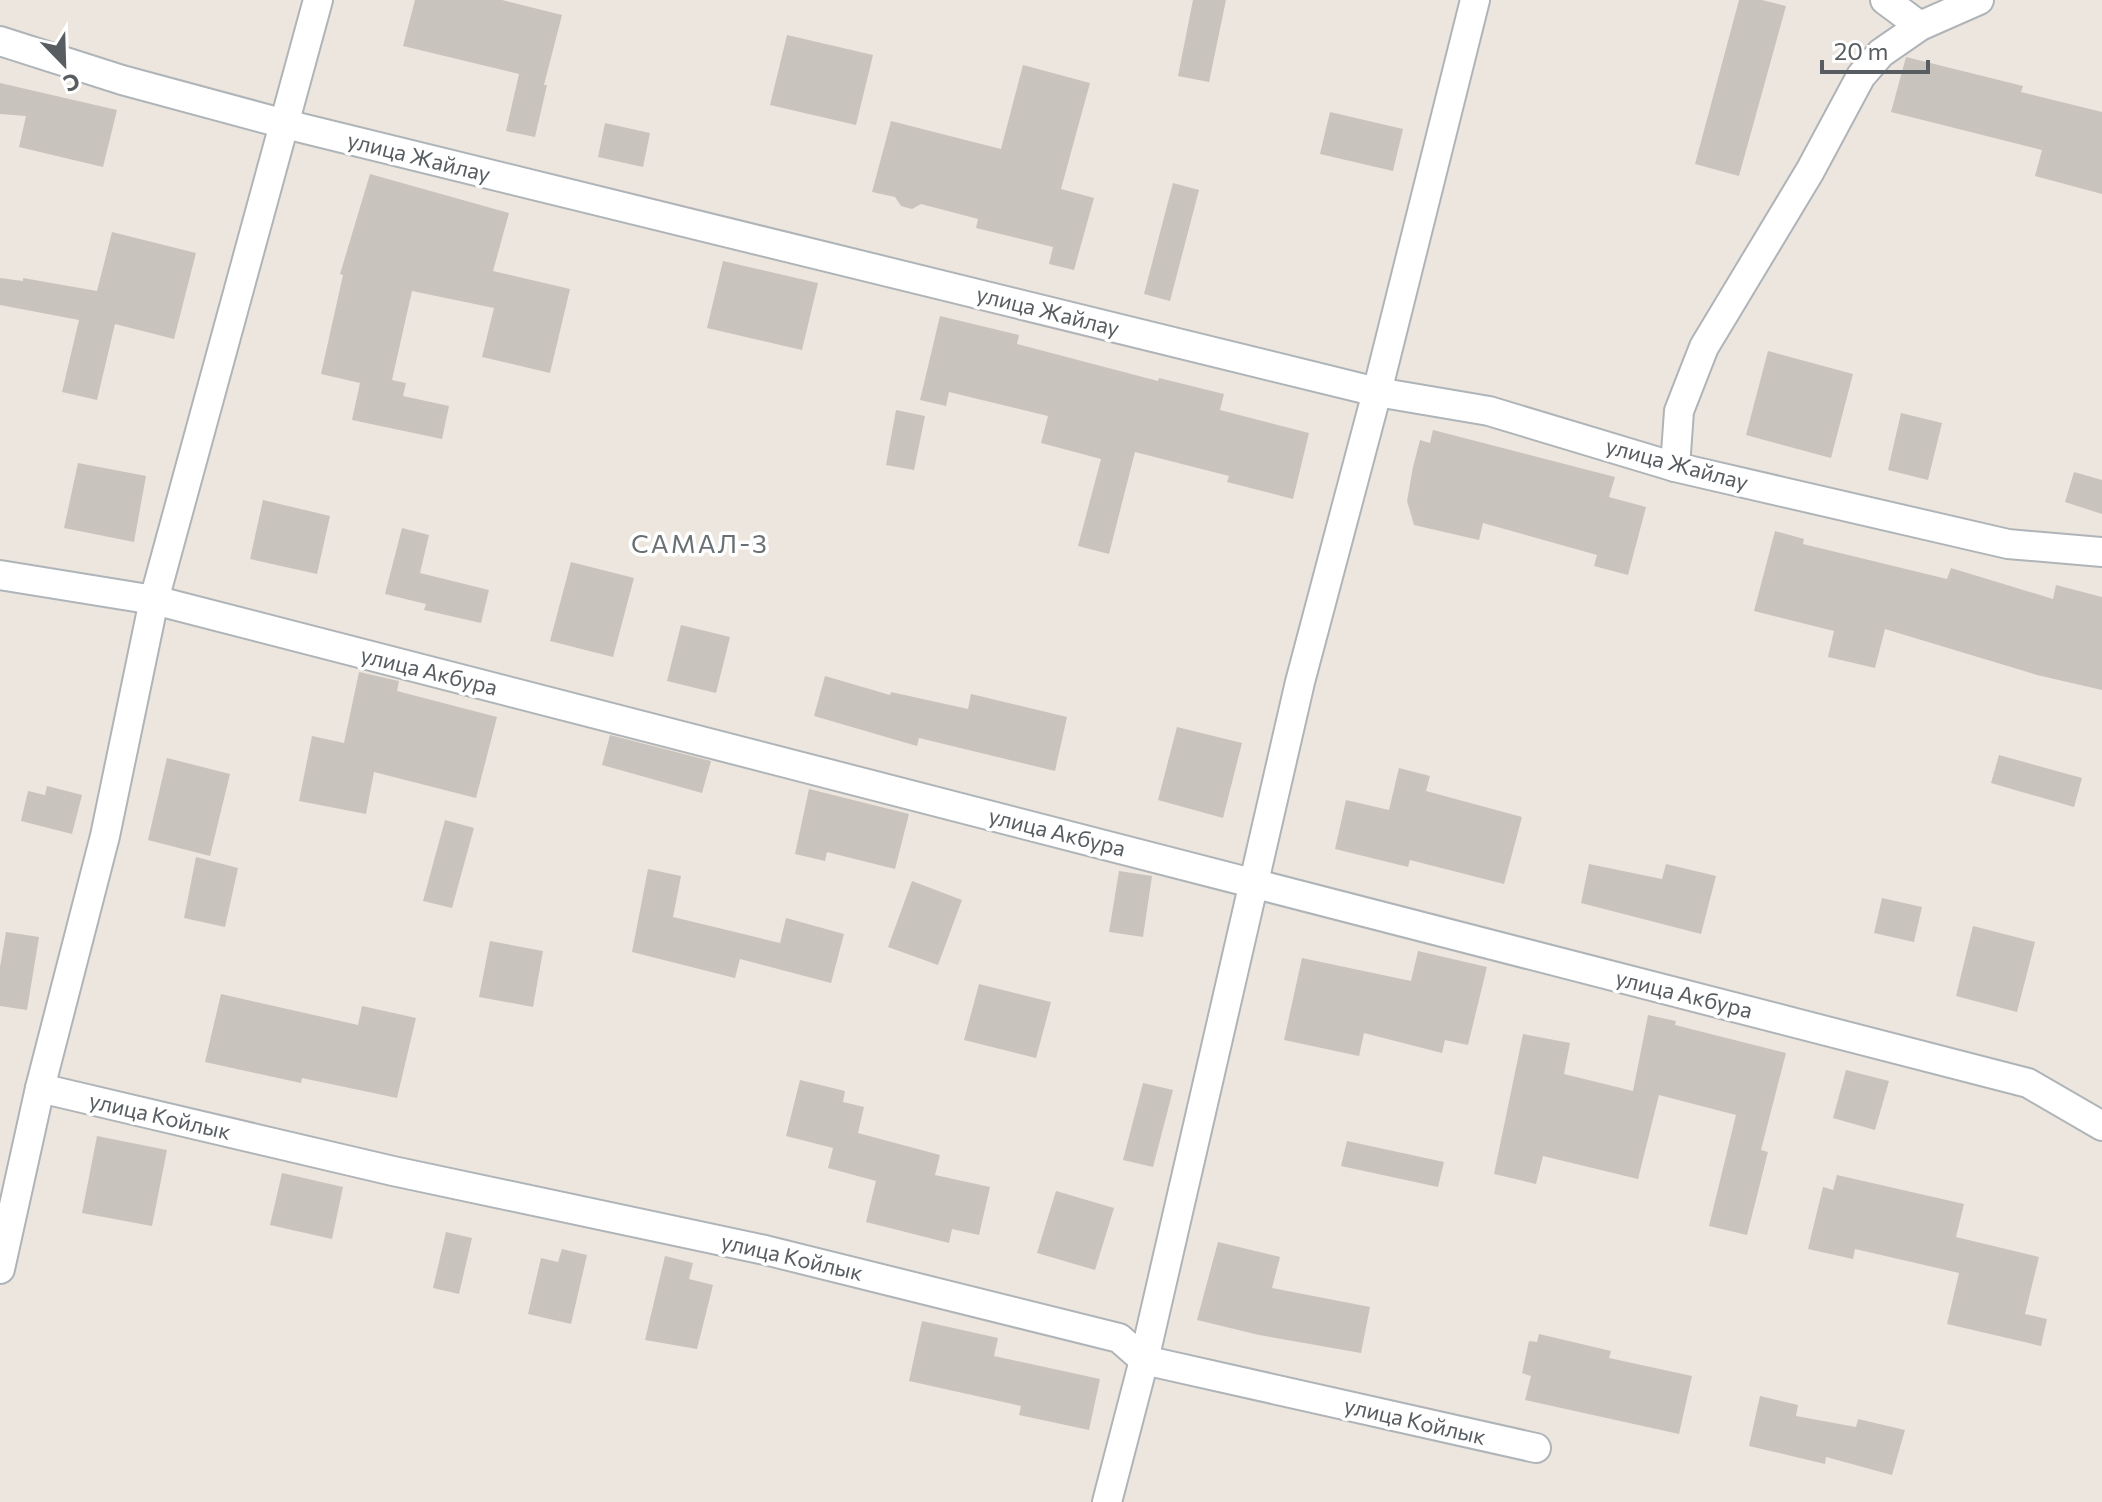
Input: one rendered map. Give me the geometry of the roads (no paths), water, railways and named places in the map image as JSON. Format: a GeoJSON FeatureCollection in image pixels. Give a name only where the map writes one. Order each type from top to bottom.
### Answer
{"type":"FeatureCollection","features":[{"type":"Feature","properties":{"kind":"street"},"geometry":{"type":"LineString","coordinates":[[0,1269],[40,1088],[105,836],[154,600],[318,0]]}},
{"type":"Feature","properties":{"kind":"street"},"geometry":{"type":"LineString","coordinates":[[1107,1502],[1144,1360],[1300,682],[1377,392],[1475,0]]}},
{"type":"Feature","properties":{"kind":"street"},"geometry":{"type":"LineString","coordinates":[[1885,0],[1920,26]]}},
{"type":"Feature","properties":{"kind":"street"},"geometry":{"type":"LineString","coordinates":[[1675,467],[1679,411],[1704,347],[1810,171],[1861,76],[1881,53],[1920,26],[1979,0]]}},
{"type":"Feature","properties":{"kind":"street","name":"улица Жайлау"},"geometry":{"type":"LineString","coordinates":[[0,41],[122,80],[285,124],[1377,392],[1489,411],[1675,467],[2008,544],[2102,552]]}},
{"type":"Feature","properties":{"kind":"street","name":"улица Акбура"},"geometry":{"type":"LineString","coordinates":[[0,575],[154,600],[2028,1083],[2102,1126]]}},
{"type":"Feature","properties":{"kind":"street","name":"улица Койлык"},"geometry":{"type":"LineString","coordinates":[[40,1088],[393,1171],[765,1250],[1119,1338],[1144,1360],[1536,1448]]}},
{"type":"Feature","properties":{"kind":"district","name":"САМАЛ-3"},"geometry":{"type":"Point","coordinates":[700,544]}}]}
